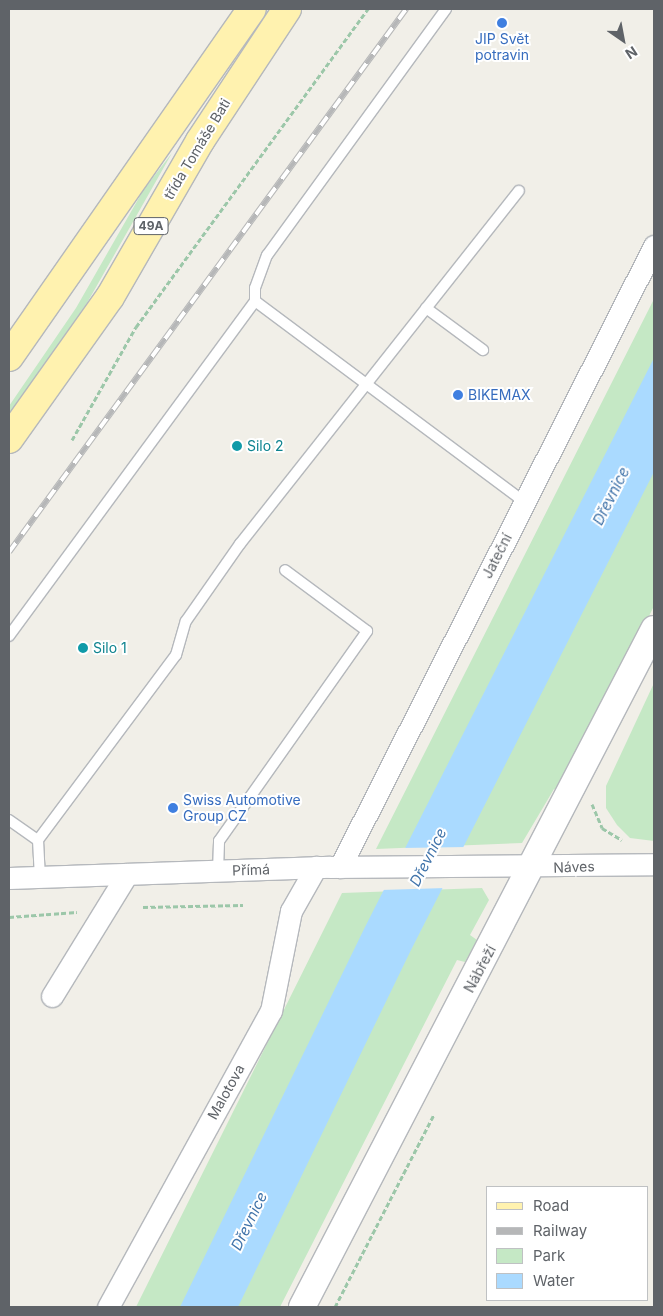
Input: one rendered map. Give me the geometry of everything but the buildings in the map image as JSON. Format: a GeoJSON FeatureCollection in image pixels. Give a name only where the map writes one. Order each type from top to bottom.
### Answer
{"type":"FeatureCollection","features":[{"type":"Feature","properties":{"kind":"main road"},"geometry":{"type":"LineString","coordinates":[[9,357],[252,9]]}},
{"type":"Feature","properties":{"kind":"main road","name":"třída Tomáše Bati"},"geometry":{"type":"LineString","coordinates":[[9,439],[110,296],[200,141],[287,9]]}},
{"type":"Feature","properties":{"kind":"street","name":"Jateční"},"geometry":{"type":"LineString","coordinates":[[340,867],[654,246]]}},
{"type":"Feature","properties":{"kind":"street","name":"Nábřeží"},"geometry":{"type":"LineString","coordinates":[[309,1304],[654,629]]}},
{"type":"Feature","properties":{"kind":"street","name":"Náves"},"geometry":{"type":"LineString","coordinates":[[493,865],[533,869],[654,864]]}},
{"type":"Feature","properties":{"kind":"street","name":"Přímá"},"geometry":{"type":"LineString","coordinates":[[9,878],[316,867],[493,865]]}},
{"type":"Feature","properties":{"kind":"street","name":"Malotova"},"geometry":{"type":"LineString","coordinates":[[108,1307],[271,1011],[291,912],[316,867]]}},
{"type":"Feature","properties":{"kind":"street"},"geometry":{"type":"LineString","coordinates":[[52,996],[127,874]]}},
{"type":"Feature","properties":{"kind":"lane"},"geometry":{"type":"LineString","coordinates":[[9,636],[255,301],[255,288],[267,255],[446,9]]}},
{"type":"Feature","properties":{"kind":"lane"},"geometry":{"type":"LineString","coordinates":[[40,877],[38,840],[176,654],[186,621],[240,544],[518,191]]}},
{"type":"Feature","properties":{"kind":"lane"},"geometry":{"type":"LineString","coordinates":[[255,301],[525,502]]}},
{"type":"Feature","properties":{"kind":"lane"},"geometry":{"type":"LineString","coordinates":[[426,308],[482,350]]}},
{"type":"Feature","properties":{"kind":"lane"},"geometry":{"type":"LineString","coordinates":[[218,871],[219,841],[366,631],[285,570]]}},
{"type":"Feature","properties":{"kind":"lane"},"geometry":{"type":"LineString","coordinates":[[9,820],[38,840]]}},
{"type":"Feature","properties":{"kind":"path"},"geometry":{"type":"LineString","coordinates":[[72,440],[136,327],[368,9]]}},
{"type":"Feature","properties":{"kind":"path"},"geometry":{"type":"LineString","coordinates":[[594,798],[592,806],[602,828],[631,842]]}},
{"type":"Feature","properties":{"kind":"path"},"geometry":{"type":"LineString","coordinates":[[144,907],[243,904]]}},
{"type":"Feature","properties":{"kind":"path"},"geometry":{"type":"LineString","coordinates":[[9,917],[77,912]]}},
{"type":"Feature","properties":{"kind":"path"},"geometry":{"type":"LineString","coordinates":[[335,1307],[438,1106]]}},
{"type":"Feature","properties":{"kind":"green space"},"geometry":{"type":"Polygon","coordinates":[[[172,153],[87,303],[9,415],[9,406],[76,308],[144,189],[172,153]]]}},
{"type":"Feature","properties":{"kind":"green space"},"geometry":{"type":"Polygon","coordinates":[[[654,299],[654,606],[561,792],[554,789],[522,843],[376,849],[654,299]]]}},
{"type":"Feature","properties":{"kind":"green space"},"geometry":{"type":"Polygon","coordinates":[[[654,683],[654,841],[630,838],[617,825],[606,808],[606,786],[654,683]]]}},
{"type":"Feature","properties":{"kind":"green space"},"geometry":{"type":"Polygon","coordinates":[[[482,888],[489,900],[470,935],[477,940],[465,962],[457,960],[280,1307],[136,1307],[342,893],[482,888]]]}},
{"type":"Feature","properties":{"kind":"water","name":"Dřevnice"},"geometry":{"type":"Polygon","coordinates":[[[654,358],[654,472],[411,950],[238,1307],[180,1307],[365,927],[654,358]]]}},
{"type":"Feature","properties":{"kind":"pier"},"geometry":{"type":"Polygon","coordinates":[[[467,847],[446,888],[381,890],[402,848],[467,847]]]}},
{"type":"Feature","properties":{"kind":"railway"},"geometry":{"type":"LineString","coordinates":[[9,552],[406,9]]}},
{"type":"Feature","properties":{"kind":"place","name":"JIP Svět potravin"},"geometry":{"type":"Point","coordinates":[502,23]}},
{"type":"Feature","properties":{"kind":"place","name":"BIKEMAX"},"geometry":{"type":"Point","coordinates":[458,395]}},
{"type":"Feature","properties":{"kind":"place","name":"Silo 2"},"geometry":{"type":"Point","coordinates":[237,446]}},
{"type":"Feature","properties":{"kind":"place","name":"Silo 1"},"geometry":{"type":"Point","coordinates":[83,648]}},
{"type":"Feature","properties":{"kind":"place","name":"Swiss Automotive Group CZ"},"geometry":{"type":"Point","coordinates":[173,808]}}]}
